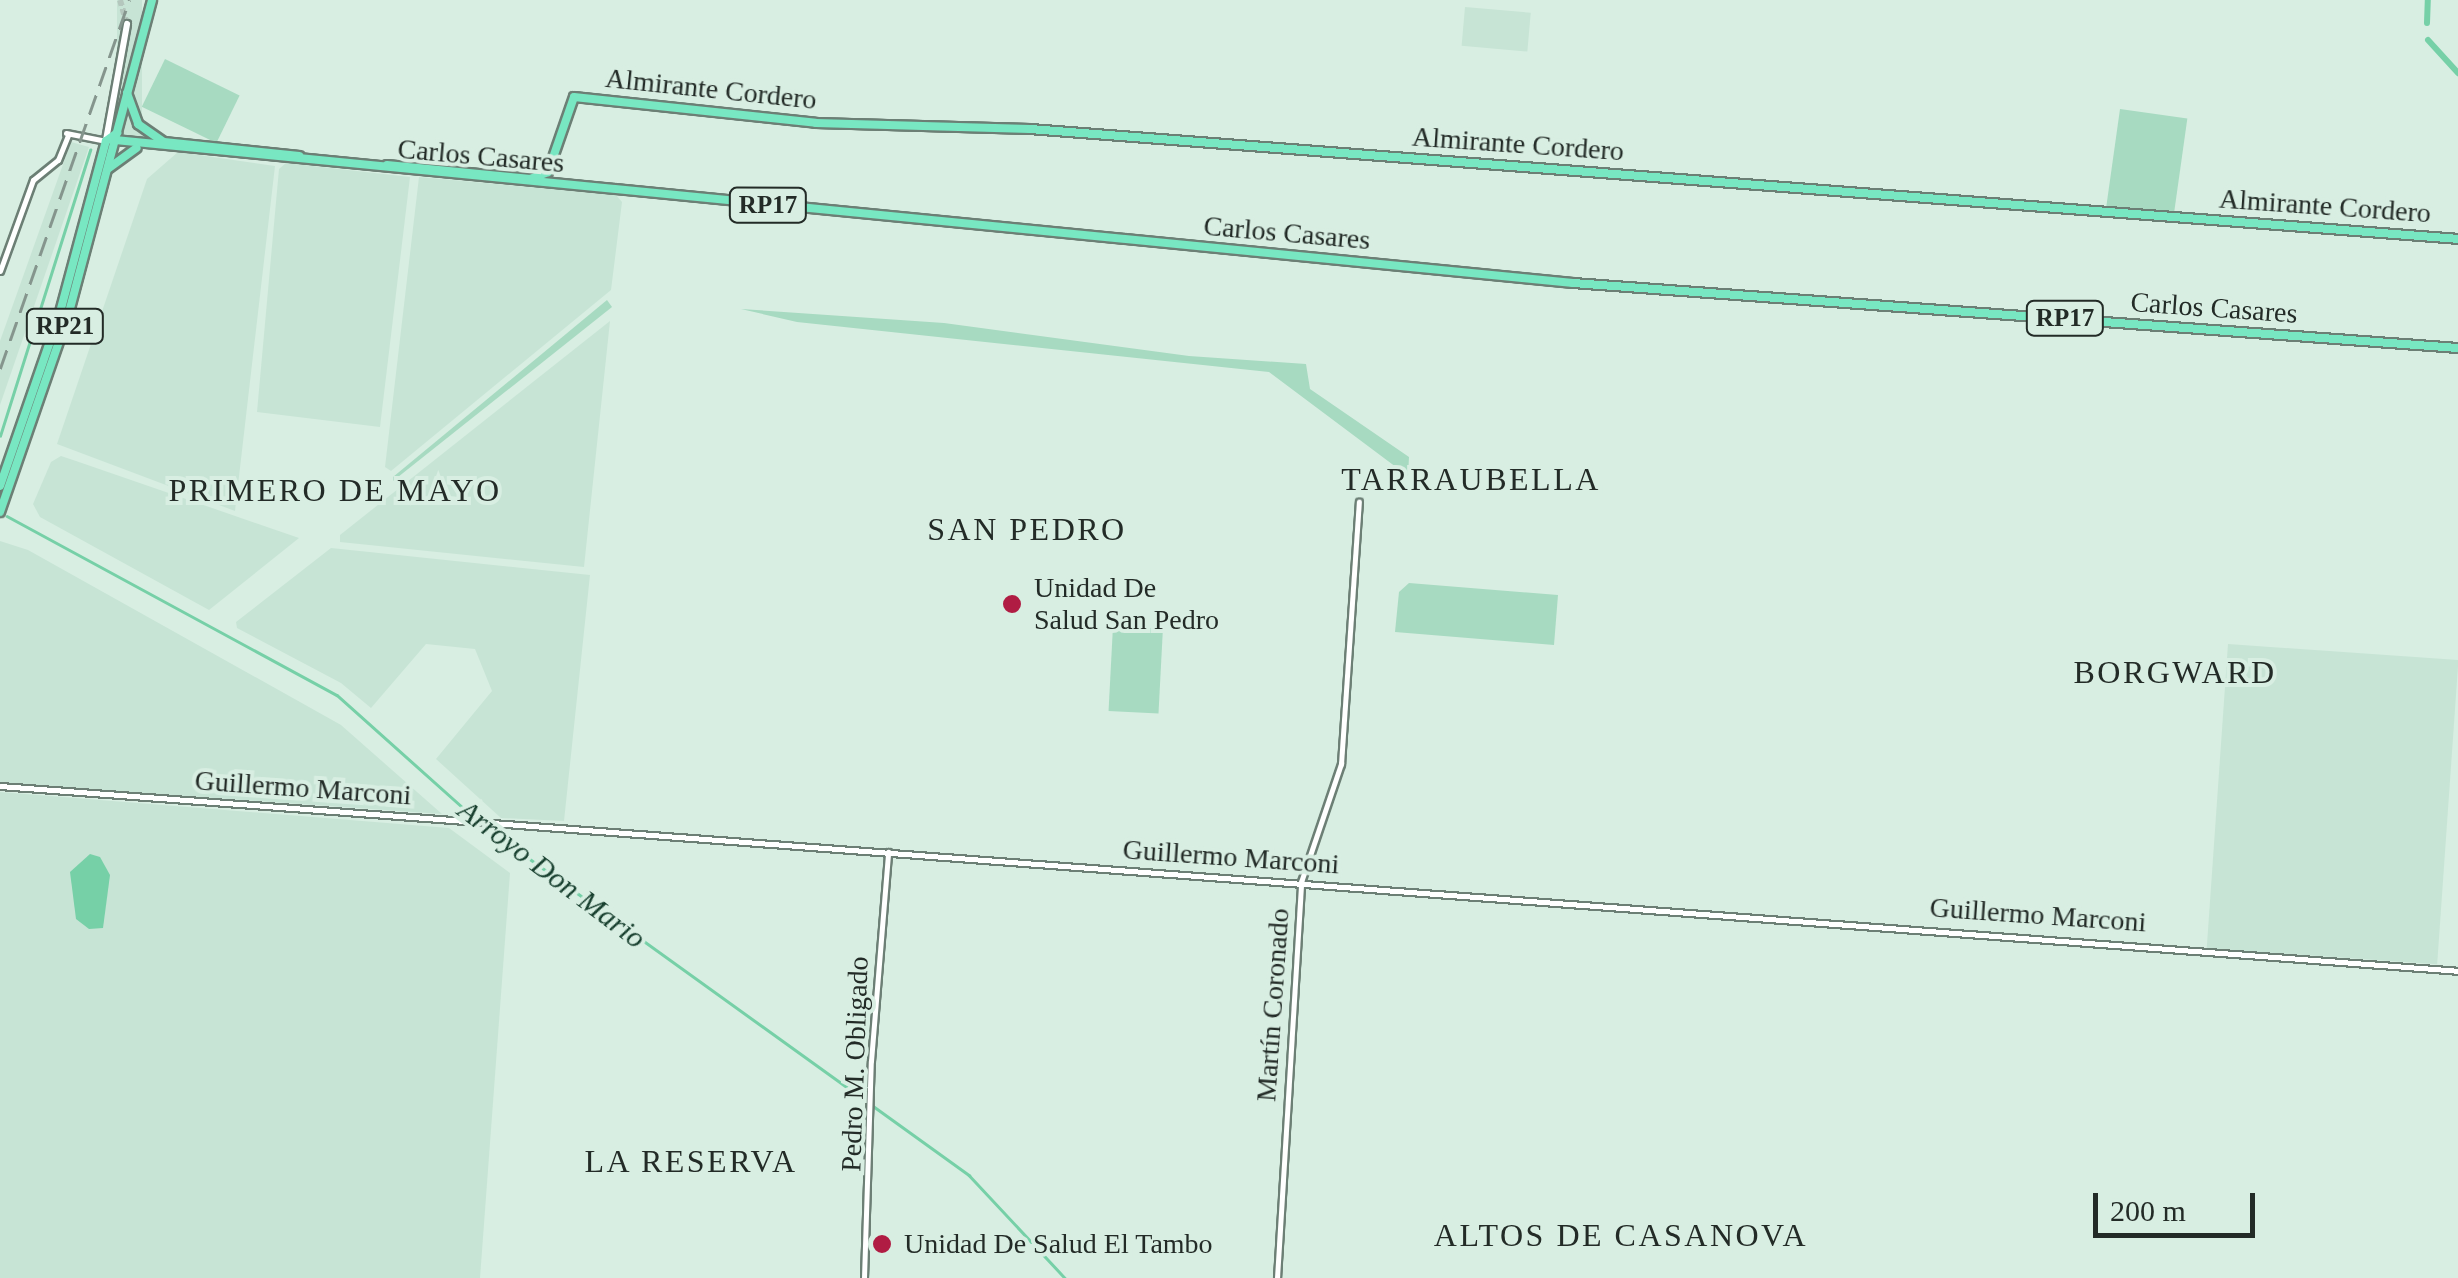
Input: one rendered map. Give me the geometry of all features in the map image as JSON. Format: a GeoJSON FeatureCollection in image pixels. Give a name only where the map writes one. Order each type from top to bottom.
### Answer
{"type":"FeatureCollection","features":[{"type":"Feature","properties":{"kind":"main road","name":"RP21"},"geometry":{"type":"LineString","coordinates":[[2,482],[59,316],[152,0]]}},
{"type":"Feature","properties":{"kind":"main road"},"geometry":{"type":"LineString","coordinates":[[112,138],[127,24]]}},
{"type":"Feature","properties":{"kind":"main road"},"geometry":{"type":"LineString","coordinates":[[127,92],[138,124],[163,144]]}},
{"type":"Feature","properties":{"kind":"main road","name":"Almirante Cordero"},"geometry":{"type":"LineString","coordinates":[[548,172],[574,97],[824,123],[1018,128],[2458,238]]}},
{"type":"Feature","properties":{"kind":"main road","name":"RP21"},"geometry":{"type":"LineString","coordinates":[[1,510],[68,316],[112,138]]}},
{"type":"Feature","properties":{"kind":"main road","name":"Carlos Casares"},"geometry":{"type":"LineString","coordinates":[[112,138],[562,186],[1572,283],[2458,348]]}},
{"type":"Feature","properties":{"kind":"main road","name":"Carlos Casares"},"geometry":{"type":"LineString","coordinates":[[163,144],[530,180],[548,172]]}},
{"type":"Feature","properties":{"kind":"main road","name":"RP17"},"geometry":{"type":"LineString","coordinates":[[106,171],[130,150],[163,144]]}},
{"type":"Feature","properties":{"kind":"main road"},"geometry":{"type":"LineString","coordinates":[[548,172],[562,186]]}},
{"type":"Feature","properties":{"kind":"main road"},"geometry":{"type":"LineString","coordinates":[[2,482],[5,498]]}},
{"type":"Feature","properties":{"kind":"street","name":"Carlos Casares"},"geometry":{"type":"LineString","coordinates":[[0,270],[33,180],[58,160],[67,134],[112,138]]}},
{"type":"Feature","properties":{"kind":"street","name":"Martín Coronado"},"geometry":{"type":"LineString","coordinates":[[1276,1278],[1301,882],[1342,764],[1359,502]]}},
{"type":"Feature","properties":{"kind":"street","name":"Guillermo Marconi"},"geometry":{"type":"LineString","coordinates":[[0,786],[2458,970]]}},
{"type":"Feature","properties":{"kind":"street","name":"Pedro M. Obligado"},"geometry":{"type":"LineString","coordinates":[[864,1278],[870,1101],[888,852]]}},
{"type":"Feature","properties":{"kind":"shaded area"},"geometry":{"type":"Polygon","coordinates":[[[117,0],[142,0],[142,136],[117,136],[117,0]]]}},
{"type":"Feature","properties":{"kind":"shaded area"},"geometry":{"type":"Polygon","coordinates":[[[1465,7],[1531,13],[1527,52],[1462,46],[1465,7]]]}},
{"type":"Feature","properties":{"kind":"shaded area"},"geometry":{"type":"Polygon","coordinates":[[[165,59],[240,95],[216,143],[142,107],[165,59]]]}},
{"type":"Feature","properties":{"kind":"shaded area"},"geometry":{"type":"Polygon","coordinates":[[[2120,109],[2187,118],[2174,216],[2106,206],[2120,109]]]}},
{"type":"Feature","properties":{"kind":"shaded area"},"geometry":{"type":"Polygon","coordinates":[[[71,142],[89,147],[0,405],[0,341],[71,142]]]}},
{"type":"Feature","properties":{"kind":"shaded area"},"geometry":{"type":"Polygon","coordinates":[[[178,152],[275,166],[235,511],[57,444],[147,179],[178,152]]]}},
{"type":"Feature","properties":{"kind":"shaded area"},"geometry":{"type":"Polygon","coordinates":[[[286,163],[410,177],[380,427],[257,412],[279,169],[286,163]]]}},
{"type":"Feature","properties":{"kind":"shaded area"},"geometry":{"type":"Polygon","coordinates":[[[419,177],[616,195],[622,202],[611,290],[391,471],[385,467],[419,177]]]}},
{"type":"Feature","properties":{"kind":"shaded area"},"geometry":{"type":"Polygon","coordinates":[[[607,300],[612,307],[393,481],[393,477],[607,300]]]}},
{"type":"Feature","properties":{"kind":"shaded area"},"geometry":{"type":"Polygon","coordinates":[[[741,309],[944,323],[1189,356],[1306,364],[1310,389],[1409,457],[1408,476],[1269,372],[797,322],[741,309]]]}},
{"type":"Feature","properties":{"kind":"shaded area"},"geometry":{"type":"Polygon","coordinates":[[[610,321],[584,567],[340,542],[340,535],[610,321]]]}},
{"type":"Feature","properties":{"kind":"shaded area"},"geometry":{"type":"Polygon","coordinates":[[[61,456],[299,538],[209,610],[40,517],[33,504],[51,462],[61,456]]]}},
{"type":"Feature","properties":{"kind":"shaded area"},"geometry":{"type":"Polygon","coordinates":[[[0,541],[28,550],[341,725],[442,814],[0,783],[0,541]]]}},
{"type":"Feature","properties":{"kind":"shaded area"},"geometry":{"type":"Polygon","coordinates":[[[331,548],[590,575],[564,821],[501,818],[436,759],[492,691],[475,649],[426,644],[371,708],[341,683],[237,628],[236,622],[331,548]]]}},
{"type":"Feature","properties":{"kind":"shaded area"},"geometry":{"type":"Polygon","coordinates":[[[1409,583],[1558,595],[1554,645],[1395,632],[1399,592],[1409,583]]]}},
{"type":"Feature","properties":{"kind":"shaded area"},"geometry":{"type":"Polygon","coordinates":[[[1113,626],[1163,629],[1158,714],[1109,711],[1113,626]]]}},
{"type":"Feature","properties":{"kind":"shaded area"},"geometry":{"type":"Polygon","coordinates":[[[2228,644],[2458,660],[2437,964],[2207,948],[2228,644]]]}},
{"type":"Feature","properties":{"kind":"shaded area"},"geometry":{"type":"Polygon","coordinates":[[[0,792],[449,828],[510,873],[480,1278],[0,1278],[0,792]]]}},
{"type":"Feature","properties":{"kind":"shaded area"},"geometry":{"type":"Polygon","coordinates":[[[90,854],[100,857],[110,875],[103,928],[89,929],[76,919],[70,872],[90,854]]]}},
{"type":"Feature","properties":{"kind":"waterway"},"geometry":{"type":"LineString","coordinates":[[2427,23],[2428,0]]}},
{"type":"Feature","properties":{"kind":"waterway"},"geometry":{"type":"LineString","coordinates":[[2428,40],[2458,73]]}},
{"type":"Feature","properties":{"kind":"waterway"},"geometry":{"type":"LineString","coordinates":[[0,436],[90,150]]}},
{"type":"Feature","properties":{"kind":"waterway","name":"Arroyo Don Mario"},"geometry":{"type":"LineString","coordinates":[[7,516],[337,695],[478,821]]}},
{"type":"Feature","properties":{"kind":"waterway","name":"Arroyo Don Mario"},"geometry":{"type":"LineString","coordinates":[[484,826],[969,1175],[1065,1278]]}},
{"type":"Feature","properties":{"kind":"tunnel"},"geometry":{"type":"LineString","coordinates":[[120,0],[127,24]]}},
{"type":"Feature","properties":{"kind":"railway"},"geometry":{"type":"LineString","coordinates":[[0,369],[129,0]]}},
{"type":"Feature","properties":{"kind":"place","name":"Unidad De Salud San Pedro"},"geometry":{"type":"Point","coordinates":[1012,604]}},
{"type":"Feature","properties":{"kind":"place","name":"Unidad De Salud El Tambo"},"geometry":{"type":"Point","coordinates":[882,1244]}},
{"type":"Feature","properties":{"kind":"district","name":"TARRAUBELLA"},"geometry":{"type":"Point","coordinates":[1471,479]}},
{"type":"Feature","properties":{"kind":"district","name":"PRIMERO DE MAYO"},"geometry":{"type":"Point","coordinates":[335,490]}},
{"type":"Feature","properties":{"kind":"district","name":"SAN PEDRO"},"geometry":{"type":"Point","coordinates":[1027,529]}},
{"type":"Feature","properties":{"kind":"district","name":"BORGWARD"},"geometry":{"type":"Point","coordinates":[2175,672]}},
{"type":"Feature","properties":{"kind":"district","name":"LA RESERVA"},"geometry":{"type":"Point","coordinates":[691,1161]}},
{"type":"Feature","properties":{"kind":"district","name":"ALTOS DE CASANOVA"},"geometry":{"type":"Point","coordinates":[1621,1235]}}]}
